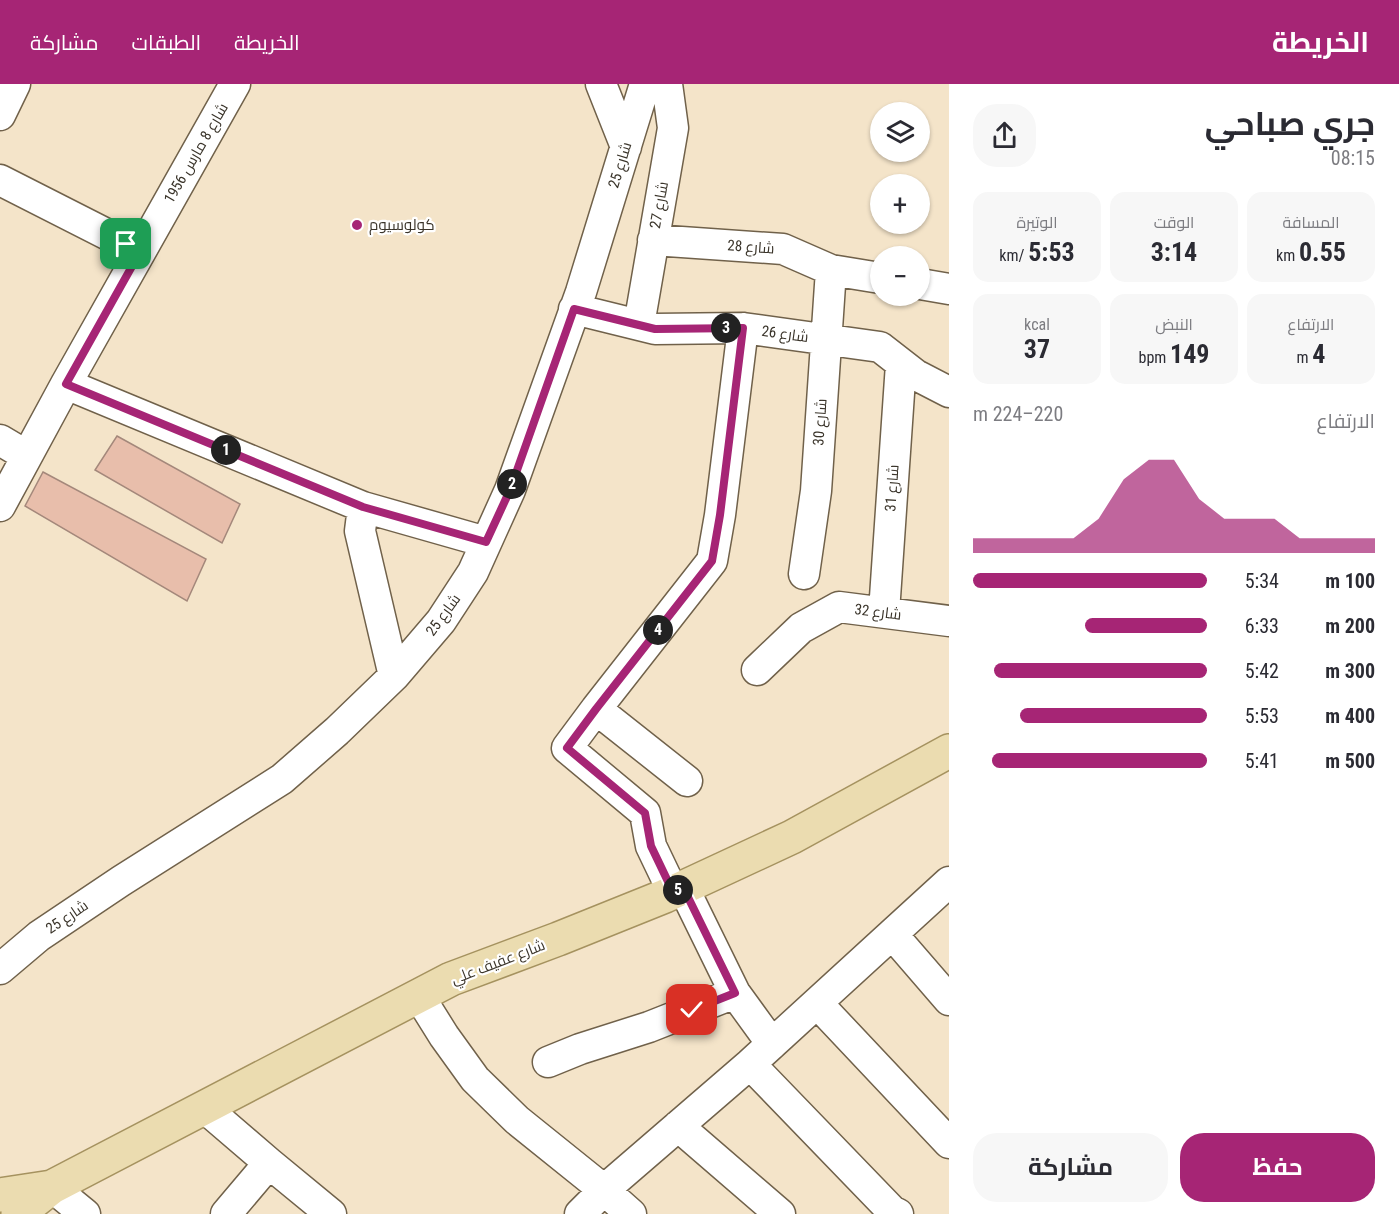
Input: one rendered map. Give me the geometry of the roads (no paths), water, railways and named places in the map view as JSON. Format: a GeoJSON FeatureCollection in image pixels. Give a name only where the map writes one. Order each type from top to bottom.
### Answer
{"type":"FeatureCollection","features":[{"type":"Feature","properties":{"kind":"main road","name":"شارع عفيف علي"},"geometry":{"type":"LineString","coordinates":[[18,1214],[52,1187],[452,979],[678,890],[792,837],[949,751]]}},
{"type":"Feature","properties":{"kind":"main road","name":"شارع عفيف علي"},"geometry":{"type":"LineString","coordinates":[[0,1195],[52,1187]]}},
{"type":"Feature","properties":{"kind":"street"},"geometry":{"type":"LineString","coordinates":[[0,115],[15,84]]}},
{"type":"Feature","properties":{"kind":"street","name":"شارع 8 مارس 1956"},"geometry":{"type":"LineString","coordinates":[[0,506],[235,84]]}},
{"type":"Feature","properties":{"kind":"street"},"geometry":{"type":"LineString","coordinates":[[601,84],[626,147]]}},
{"type":"Feature","properties":{"kind":"street","name":"شارع 25"},"geometry":{"type":"LineString","coordinates":[[0,969],[39,936],[282,779],[337,731],[394,676],[441,621],[473,572],[510,490],[574,309],[645,84]]}},
{"type":"Feature","properties":{"kind":"street","name":"شارع 27"},"geometry":{"type":"LineString","coordinates":[[639,326],[672,128],[667,84]]}},
{"type":"Feature","properties":{"kind":"street"},"geometry":{"type":"LineString","coordinates":[[0,180],[140,252]]}},
{"type":"Feature","properties":{"kind":"street","name":"شارع 28"},"geometry":{"type":"LineString","coordinates":[[653,240],[783,249],[831,270],[870,276]]}},
{"type":"Feature","properties":{"kind":"street","name":"شارع 30"},"geometry":{"type":"LineString","coordinates":[[804,574],[816,491],[831,270]]}},
{"type":"Feature","properties":{"kind":"street"},"geometry":{"type":"LineString","coordinates":[[930,286],[949,289]]}},
{"type":"Feature","properties":{"kind":"street","name":"شارع 26"},"geometry":{"type":"LineString","coordinates":[[574,309],[655,329],[743,328],[879,347],[916,375],[949,392]]}},
{"type":"Feature","properties":{"kind":"street"},"geometry":{"type":"LineString","coordinates":[[743,328],[720,515],[712,561],[567,748],[645,813],[651,846],[735,993],[772,1044]]}},
{"type":"Feature","properties":{"kind":"street","name":"شارع 31"},"geometry":{"type":"LineString","coordinates":[[884,612],[901,364]]}},
{"type":"Feature","properties":{"kind":"street"},"geometry":{"type":"LineString","coordinates":[[66,384],[363,507],[486,542]]}},
{"type":"Feature","properties":{"kind":"street"},"geometry":{"type":"LineString","coordinates":[[0,440],[27,456]]}},
{"type":"Feature","properties":{"kind":"street"},"geometry":{"type":"LineString","coordinates":[[363,507],[360,531],[394,676]]}},
{"type":"Feature","properties":{"kind":"street","name":"شارع 32"},"geometry":{"type":"LineString","coordinates":[[757,670],[801,628],[839,607],[949,621]]}},
{"type":"Feature","properties":{"kind":"street"},"geometry":{"type":"LineString","coordinates":[[596,709],[687,781]]}},
{"type":"Feature","properties":{"kind":"street"},"geometry":{"type":"LineString","coordinates":[[580,1214],[604,1190],[750,1064],[892,934],[943,900]]}},
{"type":"Feature","properties":{"kind":"street"},"geometry":{"type":"LineString","coordinates":[[892,934],[949,1000]]}},
{"type":"Feature","properties":{"kind":"street"},"geometry":{"type":"LineString","coordinates":[[548,1062],[649,1027],[735,993]]}},
{"type":"Feature","properties":{"kind":"street"},"geometry":{"type":"LineString","coordinates":[[419,996],[475,1079],[517,1120],[632,1214]]}},
{"type":"Feature","properties":{"kind":"street"},"geometry":{"type":"LineString","coordinates":[[817,1003],[949,1143]]}},
{"type":"Feature","properties":{"kind":"street"},"geometry":{"type":"LineString","coordinates":[[750,1064],[892,1211],[898,1214]]}},
{"type":"Feature","properties":{"kind":"street"},"geometry":{"type":"LineString","coordinates":[[204,1108],[331,1214]]}},
{"type":"Feature","properties":{"kind":"street"},"geometry":{"type":"LineString","coordinates":[[678,1126],[780,1214]]}},
{"type":"Feature","properties":{"kind":"street"},"geometry":{"type":"LineString","coordinates":[[226,1214],[269,1163]]}},
{"type":"Feature","properties":{"kind":"street"},"geometry":{"type":"LineString","coordinates":[[52,1187],[85,1214]]}},
{"type":"Feature","properties":{"kind":"place","name":"كولوسيوم"},"geometry":{"type":"Point","coordinates":[357,225]}}]}
